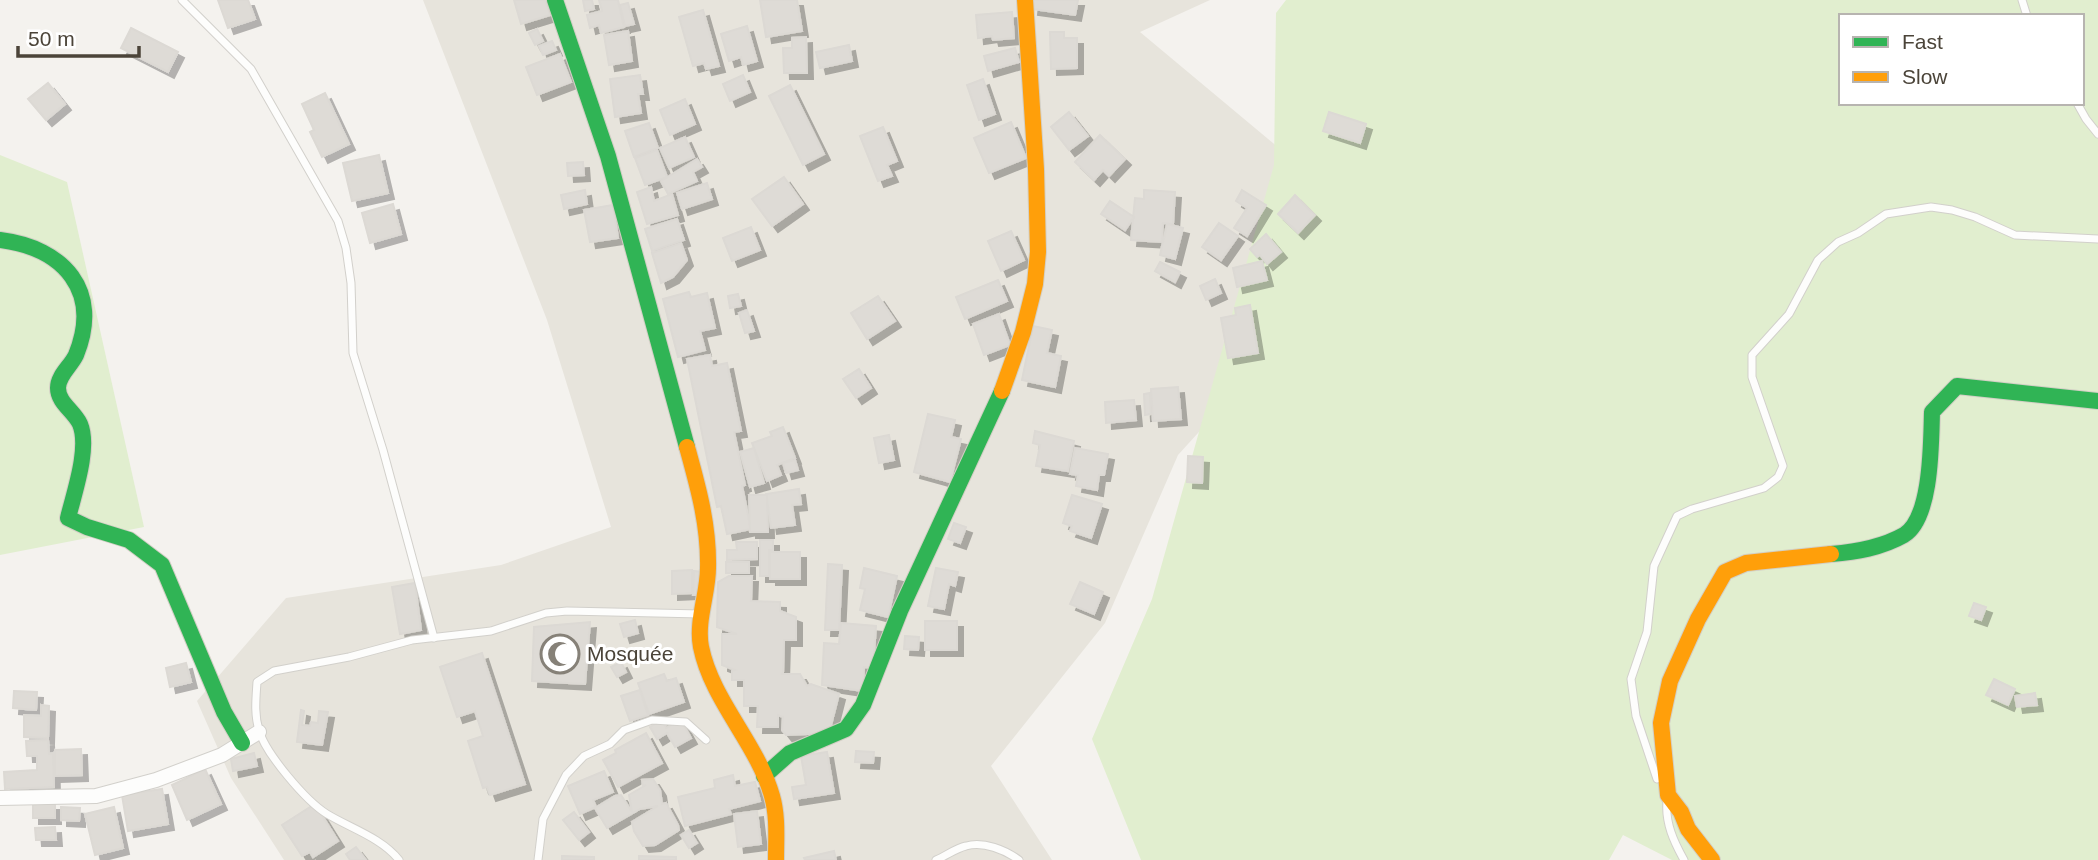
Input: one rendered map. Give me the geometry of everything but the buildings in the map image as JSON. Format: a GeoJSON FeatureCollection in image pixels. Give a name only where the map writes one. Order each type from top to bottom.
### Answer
{"type":"FeatureCollection","features":[{"type":"Feature","properties":{"kind":"street"},"geometry":{"type":"LineString","coordinates":[[555,0],[608,156],[702,502],[710,549],[701,648],[713,682],[764,776],[776,816],[776,860]]}},
{"type":"Feature","properties":{"kind":"street"},"geometry":{"type":"LineString","coordinates":[[764,776],[790,753],[846,729],[863,705],[900,611],[998,402],[1023,332],[1035,284],[1038,252],[1036,169],[1025,0]]}},
{"type":"Feature","properties":{"kind":"street"},"geometry":{"type":"LineString","coordinates":[[0,240],[41,251],[67,269],[80,284],[84,297],[81,339],[74,361],[58,383],[59,395],[80,424],[82,437],[80,464],[68,517],[87,527],[129,540],[162,565],[224,712],[242,743]]}},
{"type":"Feature","properties":{"kind":"street"},"geometry":{"type":"LineString","coordinates":[[1713,860],[1688,829],[1681,811],[1668,795],[1661,723],[1670,681],[1698,619],[1725,572],[1746,563],[1864,551],[1906,534],[1922,510],[1930,463],[1932,412],[1957,386],[2098,401]]}},
{"type":"Feature","properties":{"kind":"street"},"geometry":{"type":"LineString","coordinates":[[0,799],[96,796],[156,780],[222,755],[259,732]]}},
{"type":"Feature","properties":{"kind":"lane"},"geometry":{"type":"LineString","coordinates":[[182,0],[251,69],[338,221],[346,248],[351,283],[353,354],[434,638]]}},
{"type":"Feature","properties":{"kind":"lane"},"geometry":{"type":"LineString","coordinates":[[2078,105],[2085,119],[2098,134]]}},
{"type":"Feature","properties":{"kind":"lane"},"geometry":{"type":"LineString","coordinates":[[1685,860],[1674,841],[1666,814],[1668,795],[1658,783],[1636,716],[1632,679],[1647,632],[1654,566],[1677,516],[1764,488],[1778,477],[1783,466],[1765,407],[1752,377],[1752,355],[1789,314],[1818,260],[1838,242],[1858,233],[1886,214],[1931,207],[1952,209],[2015,235],[2098,239]]}},
{"type":"Feature","properties":{"kind":"lane"},"geometry":{"type":"LineString","coordinates":[[399,860],[395,854],[368,836],[324,812],[292,781],[259,732],[255,705],[257,682],[274,671],[349,657],[412,640],[491,631],[546,612],[702,614]]}},
{"type":"Feature","properties":{"kind":"lane"},"geometry":{"type":"LineString","coordinates":[[538,860],[543,819],[566,775],[584,756],[610,744],[624,730],[652,720],[686,722],[706,740]]}},
{"type":"Feature","properties":{"kind":"lane"},"geometry":{"type":"LineString","coordinates":[[936,860],[967,846],[983,845],[1019,860]]}},
{"type":"Feature","properties":{"kind":"shaded area"},"geometry":{"type":"Polygon","coordinates":[[[423,0],[1210,0],[1140,32],[1340,199],[1268,356],[1178,455],[1105,623],[991,766],[1052,860],[284,860],[231,778],[197,701],[286,598],[501,565],[611,527],[547,320],[423,0]]]}},
{"type":"Feature","properties":{"kind":"green space"},"geometry":{"type":"Polygon","coordinates":[[[1286,0],[2098,0],[2098,860],[1672,860],[1623,835],[1609,860],[1141,860],[1092,739],[1152,599],[1274,165],[1276,13],[1286,0]]]}},
{"type":"Feature","properties":{"kind":"green space"},"geometry":{"type":"Polygon","coordinates":[[[0,155],[67,182],[144,527],[0,555],[0,155]]]}},
{"type":"Feature","properties":{"kind":"traffic: fast"},"geometry":{"type":"LineString","coordinates":[[555,0],[608,156],[687,447]]}},
{"type":"Feature","properties":{"kind":"traffic: fast"},"geometry":{"type":"LineString","coordinates":[[0,240],[43,252],[72,276],[80,293],[84,311],[83,332],[76,355],[62,375],[58,388],[63,403],[77,419],[83,434],[80,471],[68,518],[129,540],[162,565],[224,712],[242,743]]}},
{"type":"Feature","properties":{"kind":"traffic: fast"},"geometry":{"type":"LineString","coordinates":[[1831,554],[1859,551],[1886,543],[1904,535],[1913,526],[1925,497],[1932,412],[1957,386],[2098,401]]}},
{"type":"Feature","properties":{"kind":"traffic: fast"},"geometry":{"type":"LineString","coordinates":[[764,776],[790,753],[846,729],[863,705],[900,611],[1002,391]]}},
{"type":"Feature","properties":{"kind":"traffic: slow"},"geometry":{"type":"LineString","coordinates":[[1002,391],[1023,332],[1035,284],[1038,252],[1036,169],[1025,0]]}},
{"type":"Feature","properties":{"kind":"traffic: slow"},"geometry":{"type":"LineString","coordinates":[[687,447],[707,537],[707,578],[700,627],[701,647],[715,686],[756,758],[772,796],[776,820],[776,860]]}},
{"type":"Feature","properties":{"kind":"traffic: slow"},"geometry":{"type":"LineString","coordinates":[[1712,860],[1688,829],[1681,812],[1668,795],[1661,723],[1670,681],[1698,619],[1725,572],[1746,563],[1831,554]]}},
{"type":"Feature","properties":{"kind":"place","name":"Mosquée"},"geometry":{"type":"Point","coordinates":[560,654]}}]}
